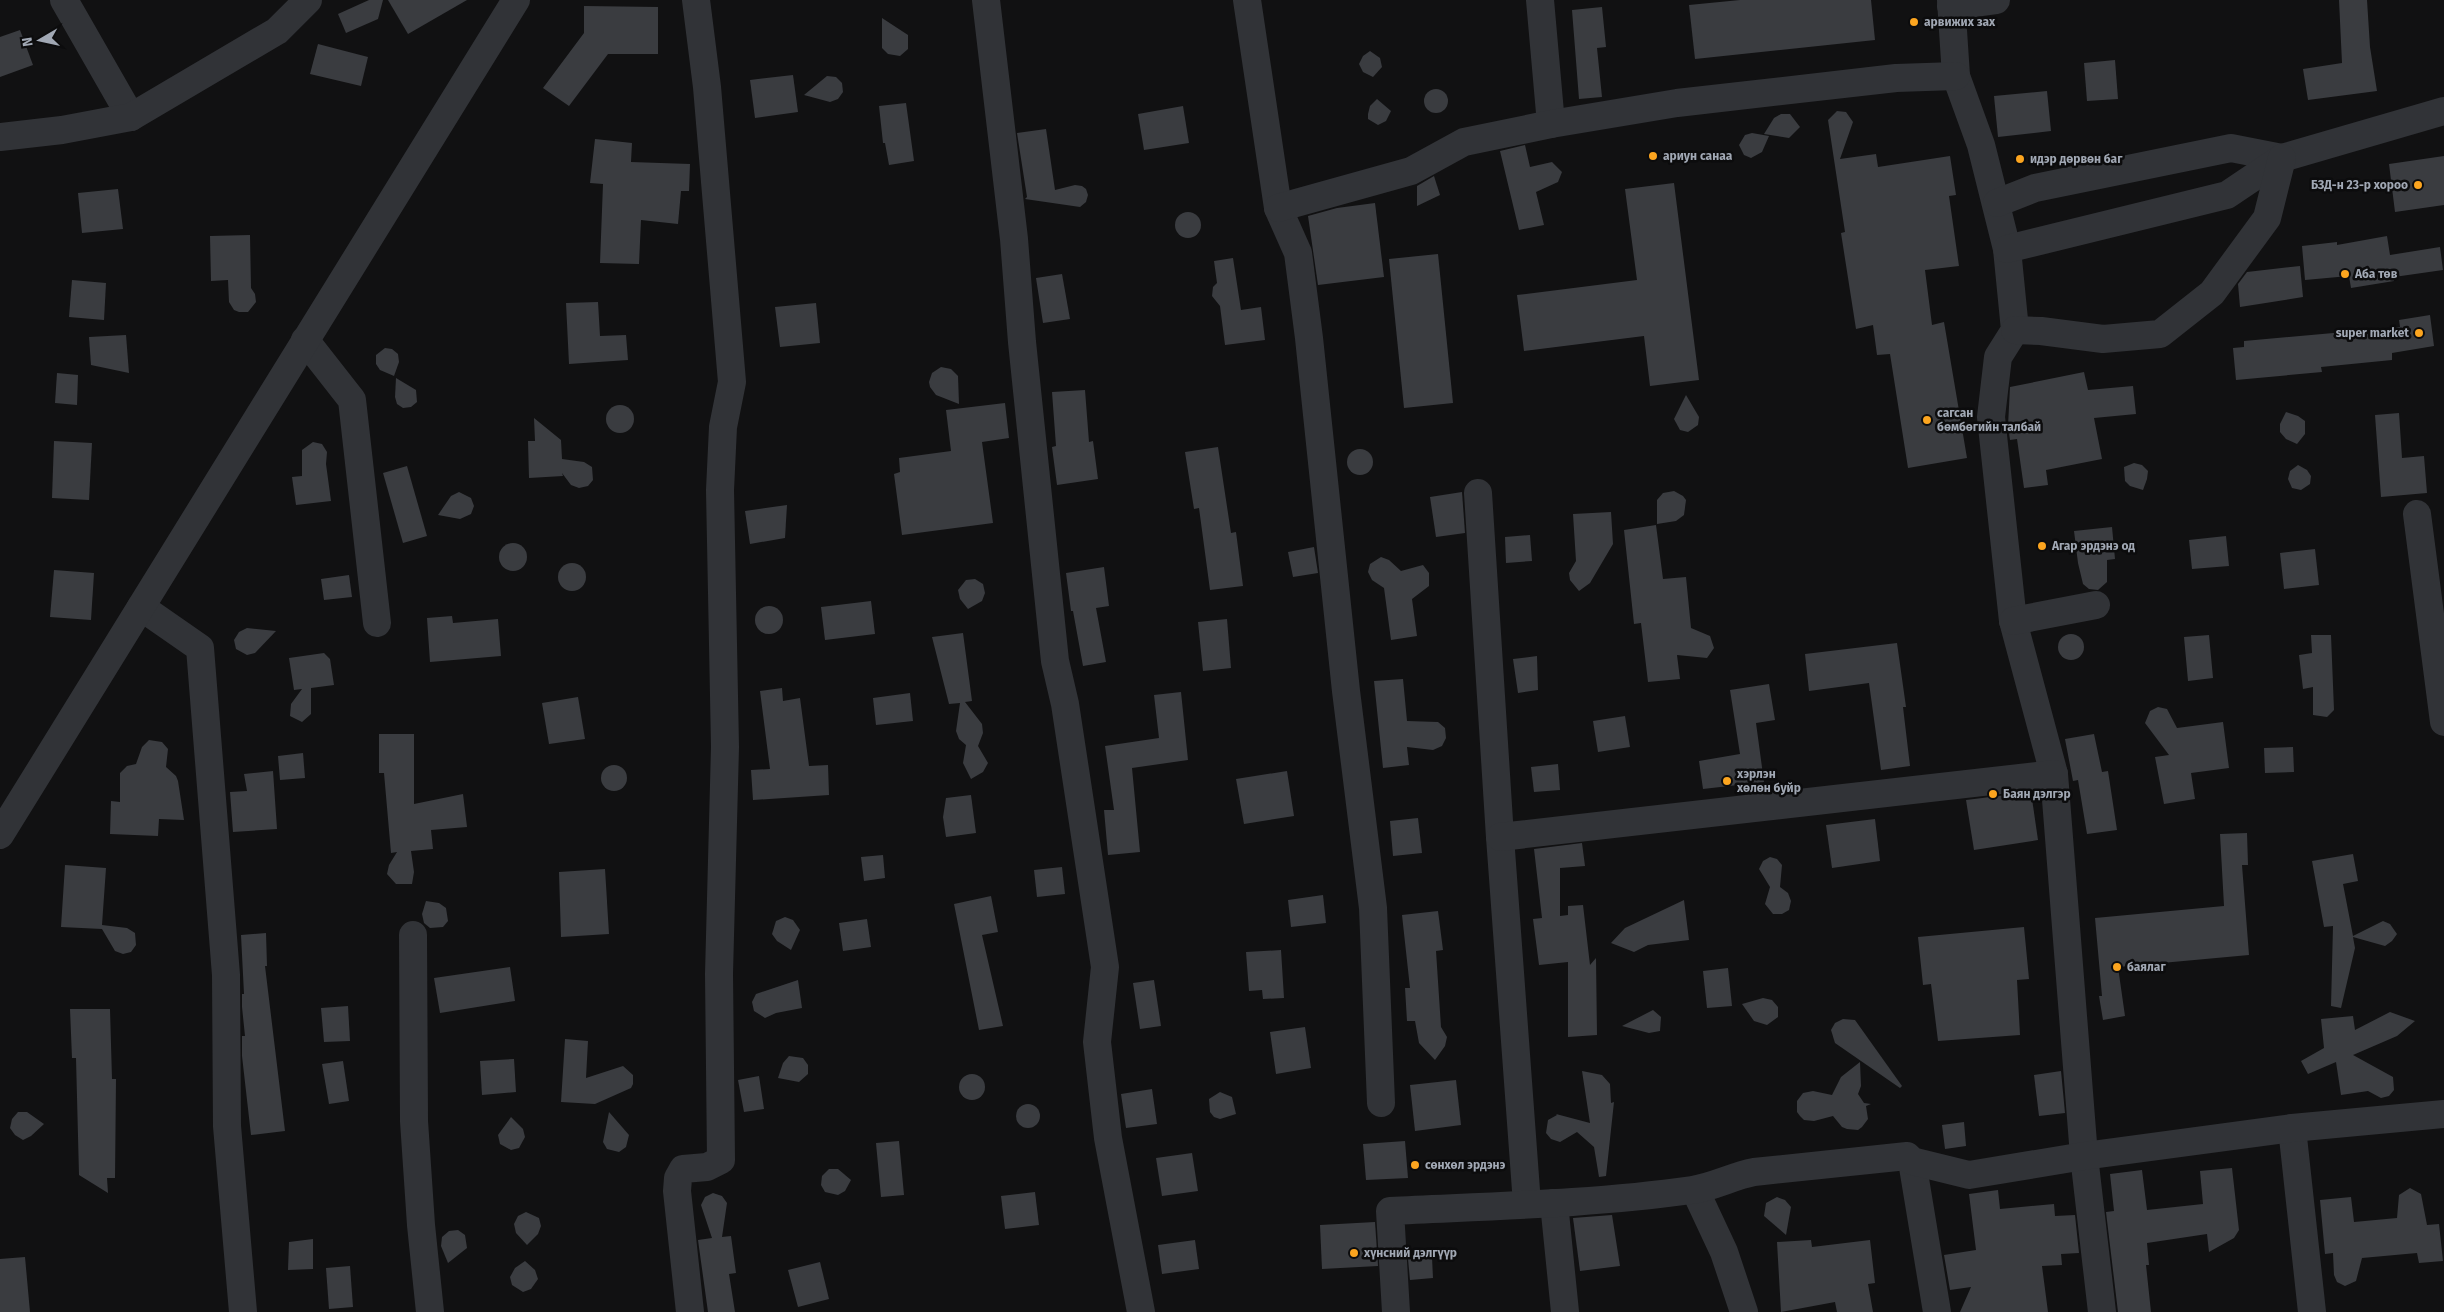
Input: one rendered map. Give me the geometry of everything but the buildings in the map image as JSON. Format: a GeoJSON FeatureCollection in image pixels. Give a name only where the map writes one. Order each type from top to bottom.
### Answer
{"type":"FeatureCollection","features":[{"type":"Feature","properties":{"kind":"street"},"geometry":{"type":"LineString","coordinates":[[64,0],[131,117]]}},
{"type":"Feature","properties":{"kind":"street"},"geometry":{"type":"LineString","coordinates":[[0,137],[62,130],[131,117],[276,31],[308,0]]}},
{"type":"Feature","properties":{"kind":"street"},"geometry":{"type":"LineString","coordinates":[[0,835],[141,607],[230,457],[306,340],[516,0]]}},
{"type":"Feature","properties":{"kind":"street"},"geometry":{"type":"LineString","coordinates":[[690,1312],[677,1191],[678,1178],[683,1169],[707,1167],[721,1160],[719,974],[725,747],[720,490],[723,427],[732,382],[707,87],[696,0]]}},
{"type":"Feature","properties":{"kind":"street"},"geometry":{"type":"LineString","coordinates":[[986,0],[1014,239],[1022,342],[1055,661],[1065,704],[1105,967],[1097,1042],[1108,1138],[1141,1312]]}},
{"type":"Feature","properties":{"kind":"street"},"geometry":{"type":"LineString","coordinates":[[1247,0],[1278,208],[1298,253],[1309,338],[1346,691],[1373,908],[1380,1103]]}},
{"type":"Feature","properties":{"kind":"street"},"geometry":{"type":"LineString","coordinates":[[1540,0],[1551,124]]}},
{"type":"Feature","properties":{"kind":"street"},"geometry":{"type":"LineString","coordinates":[[1996,0],[1951,3],[1956,76],[1981,145],[2007,249],[2015,330],[1998,357],[1991,417],[2013,621],[2054,774],[2084,1156],[2102,1312]]}},
{"type":"Feature","properties":{"kind":"street"},"geometry":{"type":"LineString","coordinates":[[1278,208],[1412,171],[1464,142],[1551,124],[1677,103],[1896,78],[1956,76]]}},
{"type":"Feature","properties":{"kind":"street"},"geometry":{"type":"LineString","coordinates":[[2007,249],[2227,195],[2282,158],[2444,111]]}},
{"type":"Feature","properties":{"kind":"street"},"geometry":{"type":"LineString","coordinates":[[1997,204],[2035,188],[2231,148],[2282,158]]}},
{"type":"Feature","properties":{"kind":"street"},"geometry":{"type":"LineString","coordinates":[[2015,330],[2041,331],[2103,339],[2160,334],[2212,293],[2267,218],[2282,158]]}},
{"type":"Feature","properties":{"kind":"street"},"geometry":{"type":"LineString","coordinates":[[306,340],[352,400],[377,623]]}},
{"type":"Feature","properties":{"kind":"street"},"geometry":{"type":"LineString","coordinates":[[1478,493],[1500,837],[1527,1204]]}},
{"type":"Feature","properties":{"kind":"street"},"geometry":{"type":"LineString","coordinates":[[2417,514],[2444,722]]}},
{"type":"Feature","properties":{"kind":"street"},"geometry":{"type":"LineString","coordinates":[[2013,621],[2096,605]]}},
{"type":"Feature","properties":{"kind":"street"},"geometry":{"type":"LineString","coordinates":[[141,607],[200,648],[226,975],[227,1126],[244,1312]]}},
{"type":"Feature","properties":{"kind":"street"},"geometry":{"type":"LineString","coordinates":[[1500,837],[2054,774]]}},
{"type":"Feature","properties":{"kind":"street"},"geometry":{"type":"LineString","coordinates":[[413,936],[414,1121],[421,1225],[430,1312]]}},
{"type":"Feature","properties":{"kind":"street"},"geometry":{"type":"LineString","coordinates":[[1396,1312],[1390,1211],[1554,1203],[1695,1190],[1736,1175],[1754,1172],[1907,1156],[1912,1161],[1969,1175],[2084,1156],[2292,1128],[2444,1114]]}},
{"type":"Feature","properties":{"kind":"street"},"geometry":{"type":"LineString","coordinates":[[2292,1128],[2312,1312]]}},
{"type":"Feature","properties":{"kind":"street"},"geometry":{"type":"LineString","coordinates":[[1912,1161],[1936,1312]]}},
{"type":"Feature","properties":{"kind":"street"},"geometry":{"type":"LineString","coordinates":[[1695,1190],[1724,1252],[1744,1312]]}},
{"type":"Feature","properties":{"kind":"street"},"geometry":{"type":"LineString","coordinates":[[1554,1203],[1565,1312]]}},
{"type":"Feature","properties":{"kind":"place","name":"арвижих зах"},"geometry":{"type":"Point","coordinates":[1914,22]}},
{"type":"Feature","properties":{"kind":"place","name":"ариун санаа"},"geometry":{"type":"Point","coordinates":[1653,156]}},
{"type":"Feature","properties":{"kind":"place","name":"идэр дөрвөн баг"},"geometry":{"type":"Point","coordinates":[2020,159]}},
{"type":"Feature","properties":{"kind":"place","name":"БЗД-н 23-р хороо"},"geometry":{"type":"Point","coordinates":[2418,185]}},
{"type":"Feature","properties":{"kind":"place","name":"Аба төв"},"geometry":{"type":"Point","coordinates":[2345,274]}},
{"type":"Feature","properties":{"kind":"place","name":"super market"},"geometry":{"type":"Point","coordinates":[2419,333]}},
{"type":"Feature","properties":{"kind":"place","name":"сагсан бөмбөгийн талбай"},"geometry":{"type":"Point","coordinates":[1927,420]}},
{"type":"Feature","properties":{"kind":"place","name":"Агар эрдэнэ од"},"geometry":{"type":"Point","coordinates":[2042,546]}},
{"type":"Feature","properties":{"kind":"place","name":"хэрлэн хөлөн буйр"},"geometry":{"type":"Point","coordinates":[1727,781]}},
{"type":"Feature","properties":{"kind":"place","name":"Баян дэлгэр"},"geometry":{"type":"Point","coordinates":[1993,794]}},
{"type":"Feature","properties":{"kind":"place","name":"баялаг"},"geometry":{"type":"Point","coordinates":[2117,967]}},
{"type":"Feature","properties":{"kind":"place","name":"сөнхөл эрдэнэ"},"geometry":{"type":"Point","coordinates":[1415,1165]}},
{"type":"Feature","properties":{"kind":"place","name":"хүнсний дэлгүүр"},"geometry":{"type":"Point","coordinates":[1354,1253]}}]}
